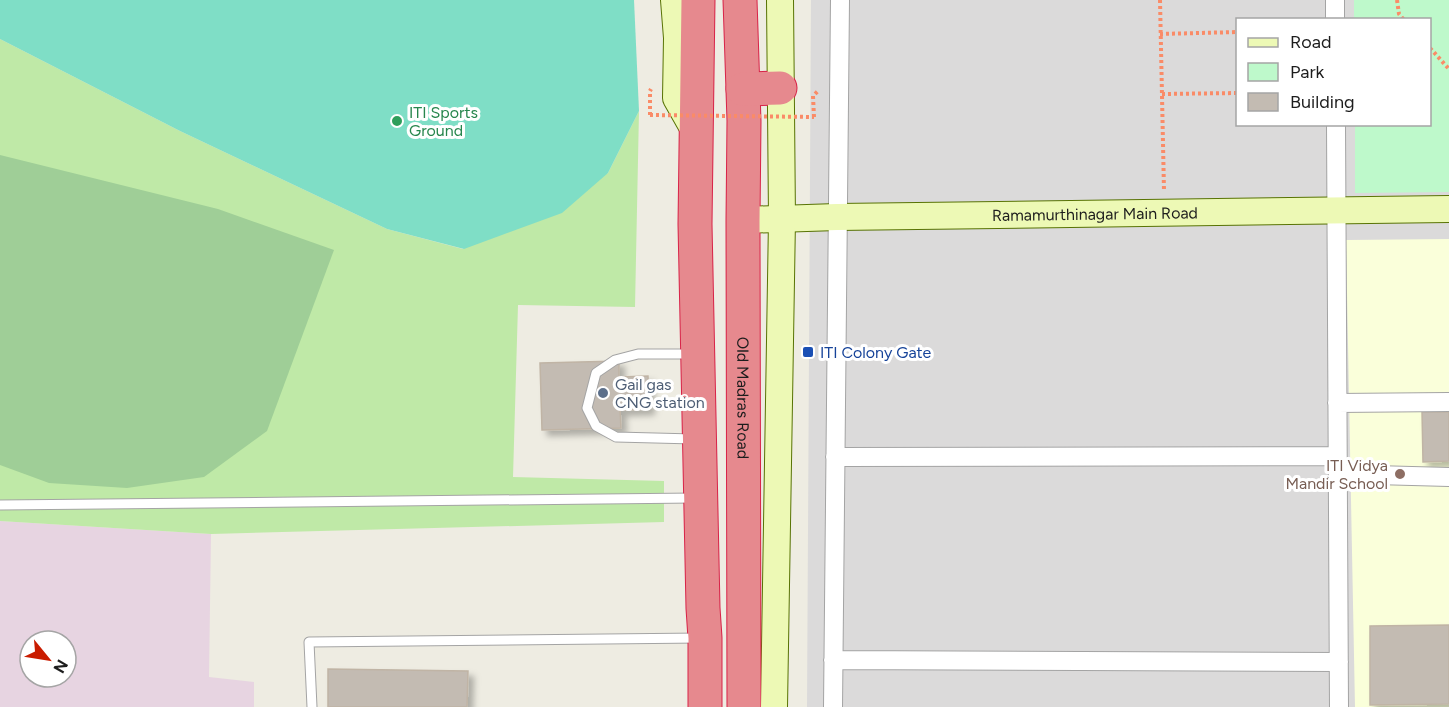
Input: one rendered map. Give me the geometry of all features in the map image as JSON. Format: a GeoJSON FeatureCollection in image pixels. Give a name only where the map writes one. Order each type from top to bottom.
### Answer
{"type":"FeatureCollection","features":[{"type":"Feature","properties":{"kind":"highway"},"geometry":{"type":"LineString","coordinates":[[699,0],[695,224],[705,707]]}},
{"type":"Feature","properties":{"kind":"highway","name":"Old Madras Road"},"geometry":{"type":"LineString","coordinates":[[740,0],[744,121],[744,707]]}},
{"type":"Feature","properties":{"kind":"highway"},"geometry":{"type":"LineString","coordinates":[[743,89],[780,88]]}},
{"type":"Feature","properties":{"kind":"street"},"geometry":{"type":"LineString","coordinates":[[674,0],[677,38],[676,98],[697,135]]}},
{"type":"Feature","properties":{"kind":"street"},"geometry":{"type":"LineString","coordinates":[[774,707],[782,219],[780,0]]}},
{"type":"Feature","properties":{"kind":"street"},"geometry":{"type":"LineString","coordinates":[[833,707],[840,0]]}},
{"type":"Feature","properties":{"kind":"street"},"geometry":{"type":"LineString","coordinates":[[1335,0],[1335,18]]}},
{"type":"Feature","properties":{"kind":"street"},"geometry":{"type":"LineString","coordinates":[[1336,126],[1339,707]]}},
{"type":"Feature","properties":{"kind":"street","name":"Ramamurthinagar Main Road"},"geometry":{"type":"LineString","coordinates":[[743,220],[837,216],[1449,208]]}},
{"type":"Feature","properties":{"kind":"street"},"geometry":{"type":"LineString","coordinates":[[1337,403],[1449,402]]}},
{"type":"Feature","properties":{"kind":"street"},"geometry":{"type":"LineString","coordinates":[[835,457],[1338,465],[1449,477]]}},
{"type":"Feature","properties":{"kind":"street"},"geometry":{"type":"LineString","coordinates":[[833,660],[1339,662]]}},
{"type":"Feature","properties":{"kind":"lane"},"geometry":{"type":"LineString","coordinates":[[698,354],[638,354],[615,360],[596,373],[587,408],[596,426],[616,437],[699,439]]}},
{"type":"Feature","properties":{"kind":"lane"},"geometry":{"type":"LineString","coordinates":[[0,505],[701,498]]}},
{"type":"Feature","properties":{"kind":"lane"},"geometry":{"type":"LineString","coordinates":[[312,707],[309,642],[705,638]]}},
{"type":"Feature","properties":{"kind":"path"},"geometry":{"type":"LineString","coordinates":[[1160,0],[1164,212]]}},
{"type":"Feature","properties":{"kind":"path"},"geometry":{"type":"LineString","coordinates":[[1397,0],[1399,14],[1402,18]]}},
{"type":"Feature","properties":{"kind":"path"},"geometry":{"type":"LineString","coordinates":[[1160,34],[1236,32]]}},
{"type":"Feature","properties":{"kind":"path"},"geometry":{"type":"LineString","coordinates":[[1431,49],[1449,69]]}},
{"type":"Feature","properties":{"kind":"path"},"geometry":{"type":"LineString","coordinates":[[650,91],[650,115],[814,117],[813,96]]}},
{"type":"Feature","properties":{"kind":"path"},"geometry":{"type":"LineString","coordinates":[[1162,94],[1236,93]]}},
{"type":"Feature","properties":{"kind":"shaded area"},"geometry":{"type":"Polygon","coordinates":[[[811,0],[1449,0],[1449,707],[807,707],[811,0]]]}},
{"type":"Feature","properties":{"kind":"shaded area","name":"ITI Vidya Mandir School"},"geometry":{"type":"Polygon","coordinates":[[[1449,239],[1449,707],[1355,707],[1346,240],[1449,239]]]}},
{"type":"Feature","properties":{"kind":"shaded area"},"geometry":{"type":"Polygon","coordinates":[[[0,521],[211,534],[209,677],[254,682],[254,707],[0,707],[0,521]]]}},
{"type":"Feature","properties":{"kind":"green space","name":"ITI Sports Ground"},"geometry":{"type":"Polygon","coordinates":[[[0,0],[634,0],[639,111],[608,173],[562,213],[464,249],[387,229],[180,131],[0,39],[0,0]]]}},
{"type":"Feature","properties":{"kind":"green space"},"geometry":{"type":"Polygon","coordinates":[[[1354,0],[1449,0],[1449,192],[1355,193],[1355,126],[1431,126],[1431,18],[1354,18],[1354,0]]]}},
{"type":"Feature","properties":{"kind":"green space"},"geometry":{"type":"Polygon","coordinates":[[[0,39],[180,131],[387,229],[463,249],[608,173],[639,111],[635,307],[518,305],[513,477],[664,481],[664,522],[211,534],[0,521],[0,39]]]}},
{"type":"Feature","properties":{"kind":"green space"},"geometry":{"type":"Polygon","coordinates":[[[0,155],[218,209],[334,250],[267,431],[204,477],[127,488],[49,483],[0,465],[0,155]]]}},
{"type":"Feature","properties":{"kind":"building"},"geometry":{"type":"Polygon","coordinates":[[[619,361],[619,377],[648,376],[649,409],[620,410],[621,428],[542,430],[540,363],[619,361]]]}},
{"type":"Feature","properties":{"kind":"building"},"geometry":{"type":"Polygon","coordinates":[[[1422,412],[1449,412],[1449,461],[1423,462],[1422,412]]]}},
{"type":"Feature","properties":{"kind":"building"},"geometry":{"type":"Polygon","coordinates":[[[1449,625],[1449,704],[1370,705],[1370,626],[1449,625]]]}},
{"type":"Feature","properties":{"kind":"building"},"geometry":{"type":"Polygon","coordinates":[[[328,669],[468,671],[467,707],[328,707],[328,669]]]}},
{"type":"Feature","properties":{"kind":"place","name":"ITI Sports Ground"},"geometry":{"type":"Point","coordinates":[397,121]}},
{"type":"Feature","properties":{"kind":"place","name":"ITI Colony Gate"},"geometry":{"type":"Point","coordinates":[808,352]}},
{"type":"Feature","properties":{"kind":"place","name":"Gail gas CNG station"},"geometry":{"type":"Point","coordinates":[603,393]}},
{"type":"Feature","properties":{"kind":"place","name":"ITI Vidya Mandir School"},"geometry":{"type":"Point","coordinates":[1400,474]}}]}
